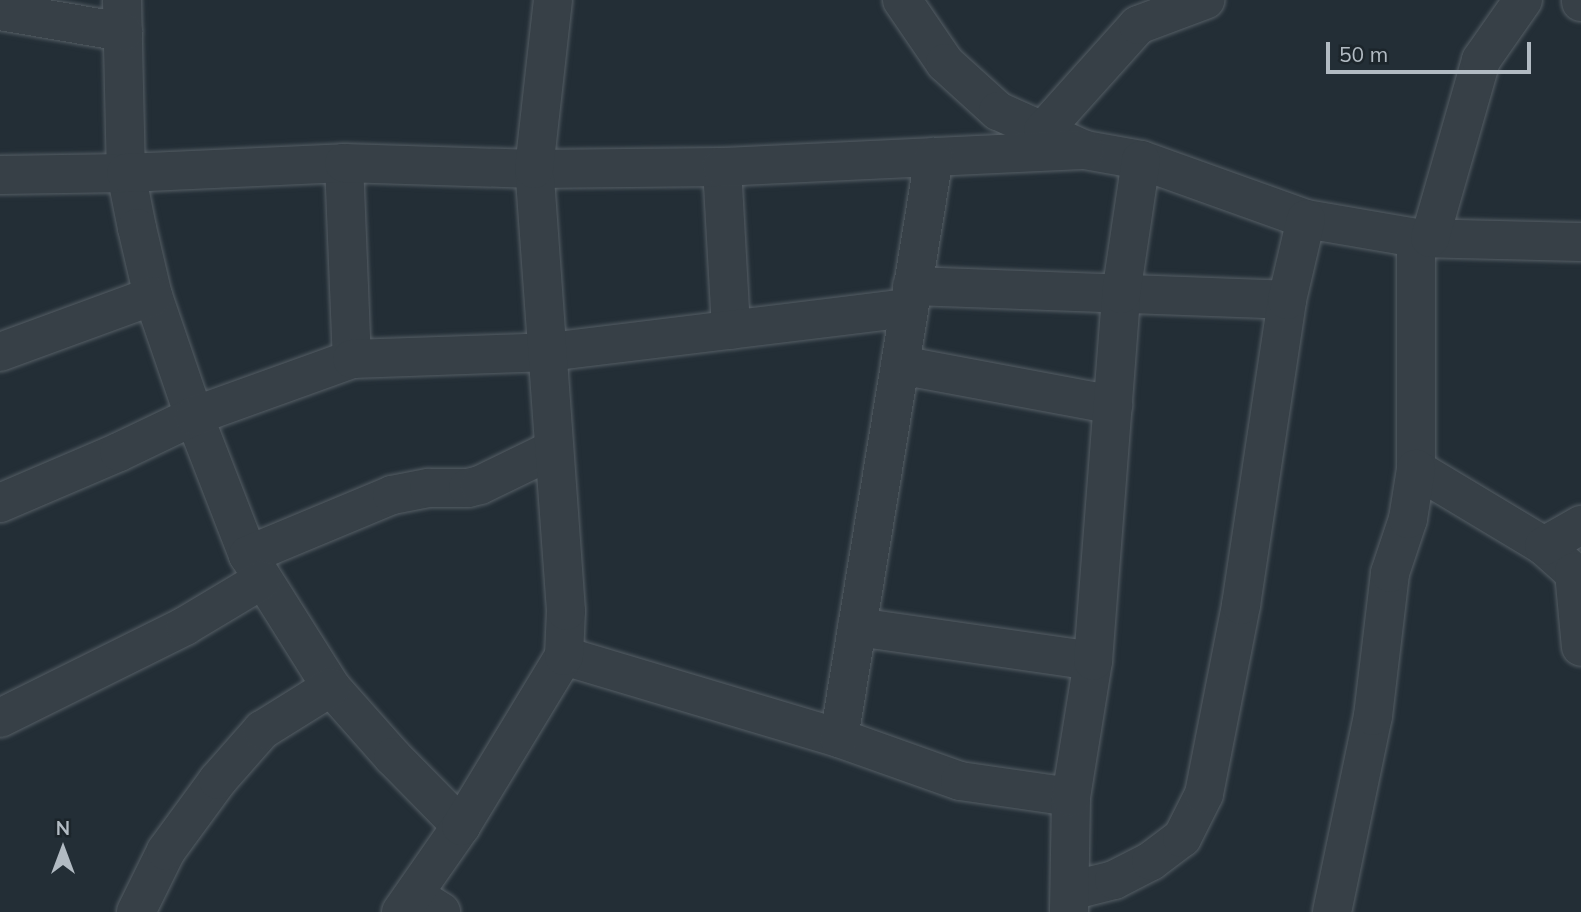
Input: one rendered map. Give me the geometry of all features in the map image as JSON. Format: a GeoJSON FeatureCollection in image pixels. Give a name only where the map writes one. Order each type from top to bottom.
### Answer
{"type":"FeatureCollection","features":[{"type":"Feature","properties":{"kind":"street"},"geometry":{"type":"LineString","coordinates":[[419,906],[461,826],[564,656],[565,611],[549,352],[534,169],[554,0]]}},
{"type":"Feature","properties":{"kind":"street"},"geometry":{"type":"LineString","coordinates":[[902,0],[945,63],[998,111],[1085,150]]}},
{"type":"Feature","properties":{"kind":"street"},"geometry":{"type":"LineString","coordinates":[[1044,131],[1139,25],[1205,0]]}},
{"type":"Feature","properties":{"kind":"street"},"geometry":{"type":"LineString","coordinates":[[1332,912],[1373,716],[1390,573],[1408,519],[1416,469],[1414,386],[1423,238],[1481,60],[1523,0]]}},
{"type":"Feature","properties":{"kind":"street"},"geometry":{"type":"LineString","coordinates":[[0,11],[122,16],[126,173],[153,296],[194,415],[255,567],[331,687],[393,757],[461,826]]}},
{"type":"Feature","properties":{"kind":"street"},"geometry":{"type":"LineString","coordinates":[[0,175],[126,173],[344,163],[534,169],[722,167],[1085,150],[1141,160],[1306,219],[1423,238],[1581,242]]}},
{"type":"Feature","properties":{"kind":"street"},"geometry":{"type":"LineString","coordinates":[[839,738],[934,157]]}},
{"type":"Feature","properties":{"kind":"street"},"geometry":{"type":"LineString","coordinates":[[1141,160],[1121,294],[1093,660],[1071,797],[1069,901],[1151,861],[1182,838],[1204,794],[1241,605],[1287,300],[1306,219]]}},
{"type":"Feature","properties":{"kind":"street"},"geometry":{"type":"LineString","coordinates":[[344,163],[352,359]]}},
{"type":"Feature","properties":{"kind":"street"},"geometry":{"type":"LineString","coordinates":[[722,167],[731,330]]}},
{"type":"Feature","properties":{"kind":"street"},"geometry":{"type":"LineString","coordinates":[[0,503],[119,452],[194,415],[352,359],[549,352],[731,330],[910,297],[1121,294],[1287,300]]}},
{"type":"Feature","properties":{"kind":"street"},"geometry":{"type":"LineString","coordinates":[[0,352],[153,296]]}},
{"type":"Feature","properties":{"kind":"street"},"geometry":{"type":"LineString","coordinates":[[900,365],[1113,405]]}},
{"type":"Feature","properties":{"kind":"street"},"geometry":{"type":"LineString","coordinates":[[0,718],[185,626],[255,567],[392,495],[429,488],[458,489],[480,485],[554,449]]}},
{"type":"Feature","properties":{"kind":"street"},"geometry":{"type":"LineString","coordinates":[[1416,469],[1544,546],[1577,575],[1581,646]]}},
{"type":"Feature","properties":{"kind":"street"},"geometry":{"type":"LineString","coordinates":[[1544,546],[1581,524]]}},
{"type":"Feature","properties":{"kind":"street"},"geometry":{"type":"LineString","coordinates":[[857,628],[1093,660]]}},
{"type":"Feature","properties":{"kind":"street"},"geometry":{"type":"LineString","coordinates":[[564,656],[839,738],[960,781],[1071,797]]}},
{"type":"Feature","properties":{"kind":"street"},"geometry":{"type":"LineString","coordinates":[[136,912],[166,851],[218,780],[262,730],[331,687]]}}]}
